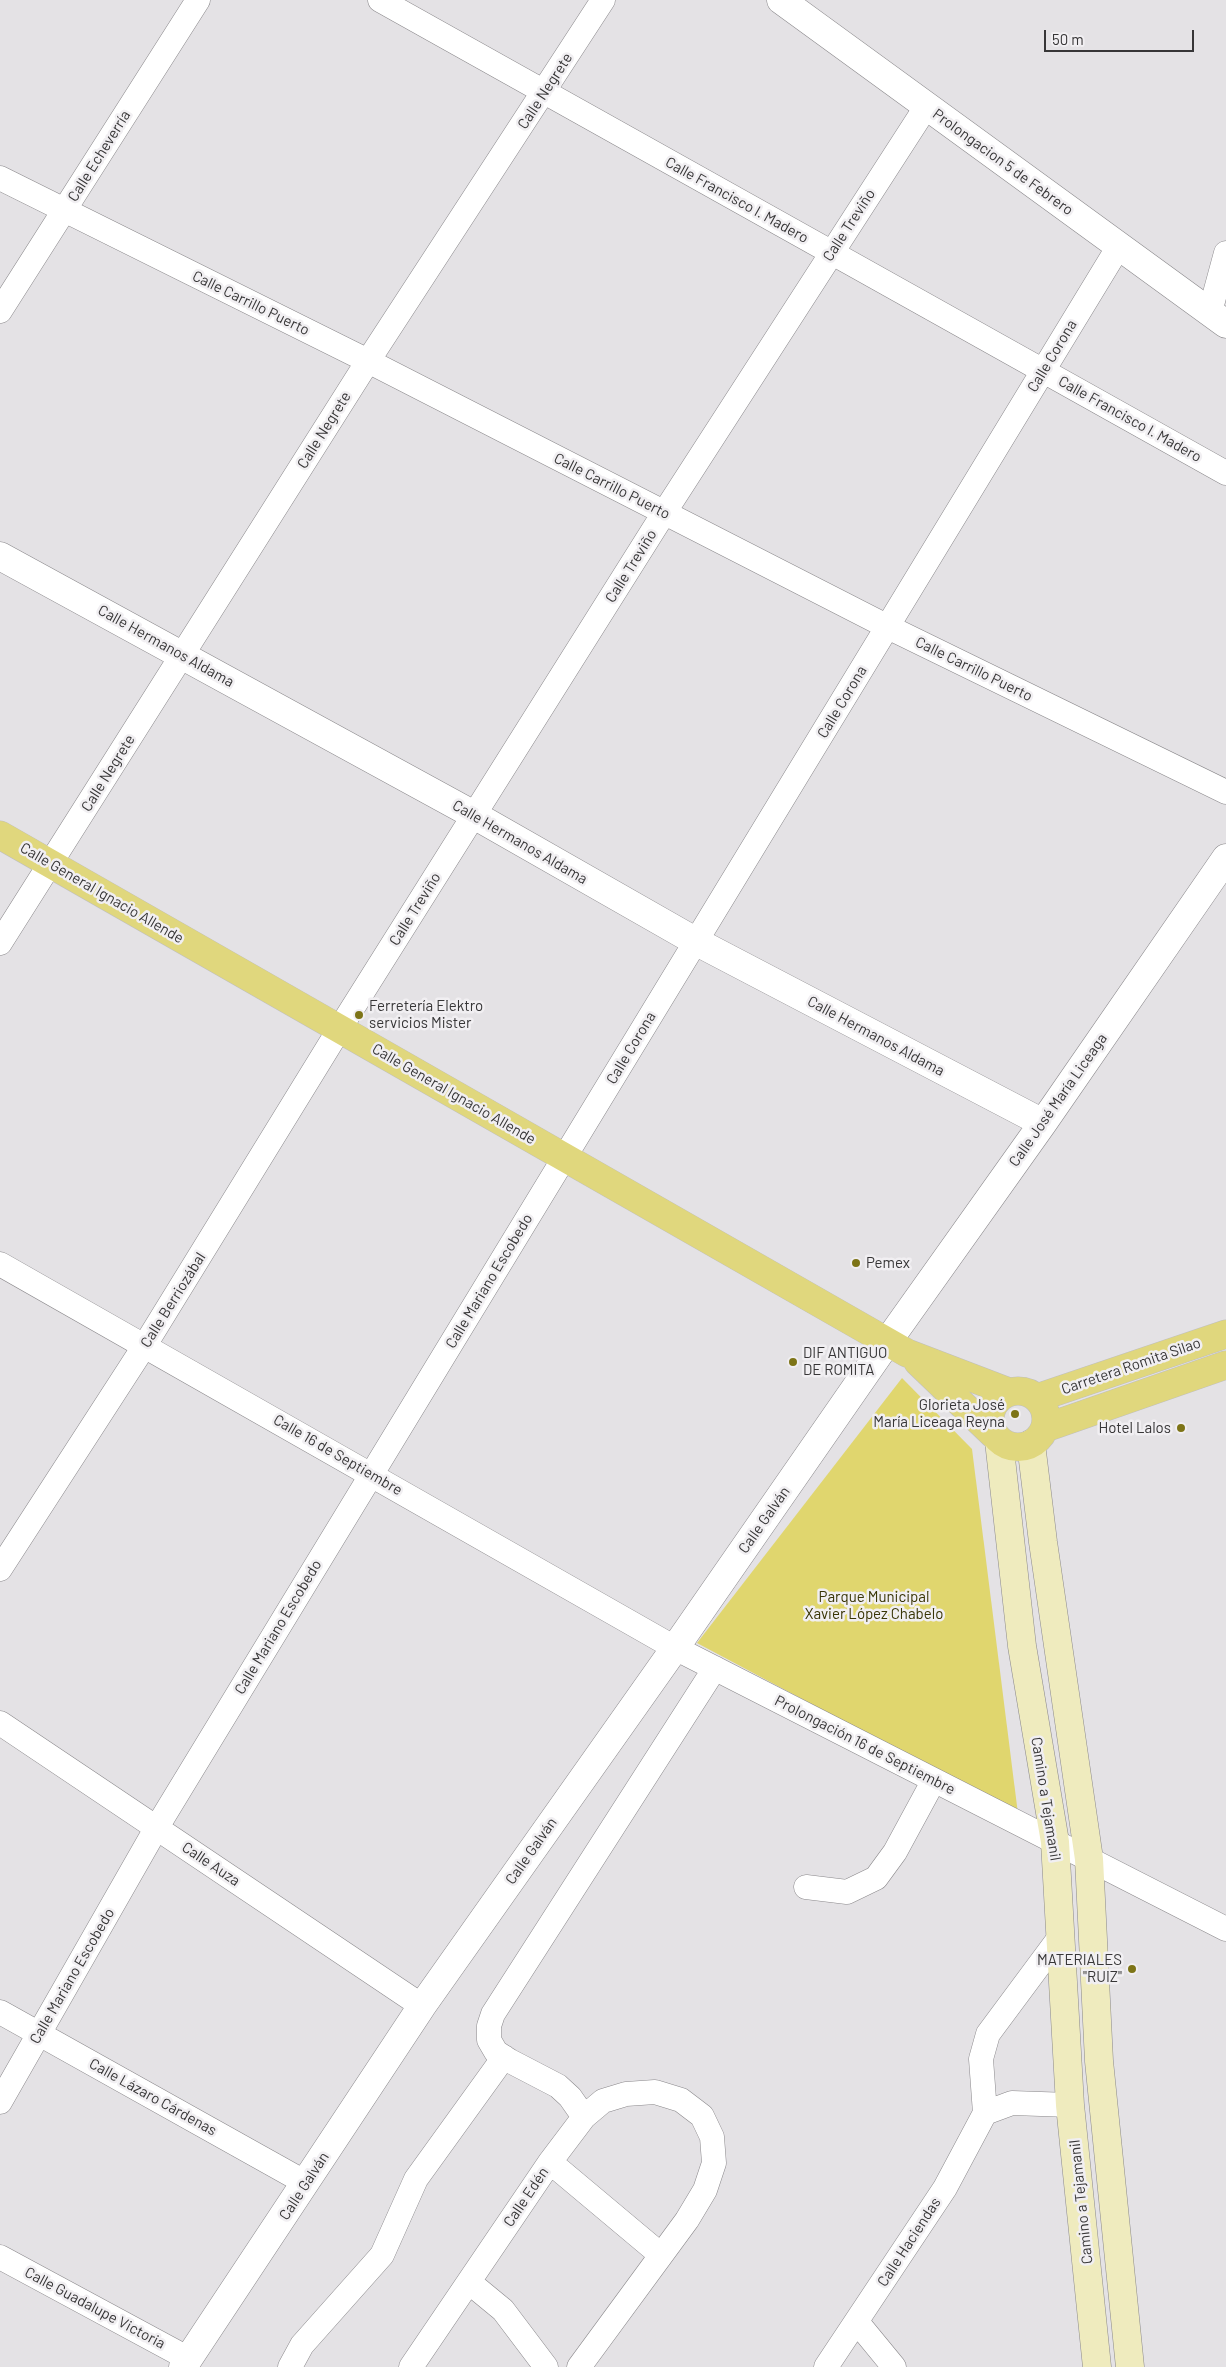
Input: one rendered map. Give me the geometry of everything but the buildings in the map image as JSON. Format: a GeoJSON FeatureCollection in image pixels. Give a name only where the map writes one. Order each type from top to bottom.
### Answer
{"type":"FeatureCollection","features":[{"type":"Feature","properties":{"kind":"main road","name":"Calle General Ignacio Allende"},"geometry":{"type":"LineString","coordinates":[[0,835],[898,1347],[1009,1392]]}},
{"type":"Feature","properties":{"kind":"main road","name":"Carretera Romita Silao"},"geometry":{"type":"LineString","coordinates":[[1037,1398],[1226,1334]]}},
{"type":"Feature","properties":{"kind":"main road","name":"Calle General Ignacio Allende"},"geometry":{"type":"LineString","coordinates":[[898,1347],[996,1438]]}},
{"type":"Feature","properties":{"kind":"main road","name":"Carretera Romita Silao"},"geometry":{"type":"LineString","coordinates":[[1038,1436],[1226,1365]]}},
{"type":"Feature","properties":{"kind":"main road"},"geometry":{"type":"LineString","coordinates":[[1038,1436],[1020,1448],[1009,1446],[996,1438],[990,1425],[990,1414],[993,1405],[1000,1397],[1009,1392],[1028,1393],[1037,1398],[1045,1412],[1038,1436],[1043,1542],[1089,1859],[1099,2061],[1130,2367]]}},
{"type":"Feature","properties":{"kind":"main road","name":"Camino a Tejamanil"},"geometry":{"type":"LineString","coordinates":[[996,1438],[1022,1646],[1055,1842],[1070,2105],[1097,2367]]}},
{"type":"Feature","properties":{"kind":"street","name":"Calle Echeverría"},"geometry":{"type":"LineString","coordinates":[[0,311],[198,0]]}},
{"type":"Feature","properties":{"kind":"street","name":"Calle Francisco I. Madero"},"geometry":{"type":"LineString","coordinates":[[380,0],[1226,473]]}},
{"type":"Feature","properties":{"kind":"street","name":"Calle Negrete"},"geometry":{"type":"LineString","coordinates":[[0,944],[368,361],[545,92],[603,0]]}},
{"type":"Feature","properties":{"kind":"street","name":"Prolongacion 5 de Febrero"},"geometry":{"type":"LineString","coordinates":[[781,0],[1218,318]]}},
{"type":"Feature","properties":{"kind":"street","name":"Calle Treviño"},"geometry":{"type":"LineString","coordinates":[[340,1028],[664,513],[926,107]]}},
{"type":"Feature","properties":{"kind":"street","name":"Calle Carrillo Puerto"},"geometry":{"type":"LineString","coordinates":[[0,178],[368,361],[888,627],[1226,792]]}},
{"type":"Feature","properties":{"kind":"street","name":"Calle Corona"},"geometry":{"type":"LineString","coordinates":[[564,1158],[1118,246]]}},
{"type":"Feature","properties":{"kind":"street"},"geometry":{"type":"LineString","coordinates":[[1218,318],[1226,253]]}},
{"type":"Feature","properties":{"kind":"street","name":"Calle Hermanos Aldama"},"geometry":{"type":"LineString","coordinates":[[0,556],[474,815],[695,941],[1043,1124]]}},
{"type":"Feature","properties":{"kind":"street","name":"Calle José María Liceaga"},"geometry":{"type":"LineString","coordinates":[[898,1347],[1043,1124],[1226,858]]}},
{"type":"Feature","properties":{"kind":"street","name":"Calle Berriozábal"},"geometry":{"type":"LineString","coordinates":[[0,1569],[145,1345],[340,1028]]}},
{"type":"Feature","properties":{"kind":"street","name":"Calle Mariano Escobedo"},"geometry":{"type":"LineString","coordinates":[[0,2102],[157,1827],[564,1158]]}},
{"type":"Feature","properties":{"kind":"street","name":"Calle 16 de Septiembre"},"geometry":{"type":"LineString","coordinates":[[0,1264],[675,1648]]}},
{"type":"Feature","properties":{"kind":"street","name":"Calle Galván"},"geometry":{"type":"LineString","coordinates":[[186,2363],[422,2006],[675,1648],[898,1347]]}},
{"type":"Feature","properties":{"kind":"street","name":"Prolongación 16 de Septiembre"},"geometry":{"type":"LineString","coordinates":[[675,1648],[1226,1929]]}},
{"type":"Feature","properties":{"kind":"street"},"geometry":{"type":"LineString","coordinates":[[584,2117],[570,2097],[558,2086],[496,2052],[489,2040],[489,2026],[493,2014],[715,1668]]}},
{"type":"Feature","properties":{"kind":"street","name":"Calle Auza"},"geometry":{"type":"LineString","coordinates":[[0,1723],[422,2006]]}},
{"type":"Feature","properties":{"kind":"street"},"geometry":{"type":"LineString","coordinates":[[806,1887],[846,1892],[876,1878],[895,1852],[934,1780]]}},
{"type":"Feature","properties":{"kind":"street"},"geometry":{"type":"LineString","coordinates":[[1060,1937],[988,2034],[981,2059],[985,2113],[1012,2103],[1070,2105]]}},
{"type":"Feature","properties":{"kind":"street","name":"Calle Lázaro Cárdenas"},"geometry":{"type":"LineString","coordinates":[[0,2012],[306,2183]]}},
{"type":"Feature","properties":{"kind":"street"},"geometry":{"type":"LineString","coordinates":[[290,2367],[302,2345],[382,2255],[416,2179],[504,2057]]}},
{"type":"Feature","properties":{"kind":"street","name":"Calle Edén"},"geometry":{"type":"LineString","coordinates":[[411,2367],[550,2162],[584,2117],[603,2101],[626,2094],[655,2092],[681,2100],[702,2116],[712,2137],[714,2163],[705,2190],[687,2220],[660,2255]]}},
{"type":"Feature","properties":{"kind":"street","name":"Calle Haciendas"},"geometry":{"type":"LineString","coordinates":[[826,2367],[931,2211],[985,2113]]}},
{"type":"Feature","properties":{"kind":"street"},"geometry":{"type":"LineString","coordinates":[[550,2162],[660,2255],[579,2367]]}},
{"type":"Feature","properties":{"kind":"street","name":"Calle Guadalupe Victoria"},"geometry":{"type":"LineString","coordinates":[[0,2257],[186,2363]]}},
{"type":"Feature","properties":{"kind":"street"},"geometry":{"type":"LineString","coordinates":[[469,2282],[503,2310],[546,2367]]}},
{"type":"Feature","properties":{"kind":"street"},"geometry":{"type":"LineString","coordinates":[[857,2322],[894,2367]]}},
{"type":"Feature","properties":{"kind":"green space","name":"Parque Municipal Xavier López Chabelo"},"geometry":{"type":"Polygon","coordinates":[[[902,1378],[972,1449],[1018,1814],[697,1643],[902,1378]]]}},
{"type":"Feature","properties":{"kind":"place","name":"Ferretería Elektro servicios Mister"},"geometry":{"type":"Point","coordinates":[359,1015]}},
{"type":"Feature","properties":{"kind":"place","name":"Pemex"},"geometry":{"type":"Point","coordinates":[856,1263]}},
{"type":"Feature","properties":{"kind":"place","name":"DIF ANTIGUO DE ROMITA"},"geometry":{"type":"Point","coordinates":[793,1362]}},
{"type":"Feature","properties":{"kind":"place","name":"Glorieta José María Liceaga Reyna"},"geometry":{"type":"Point","coordinates":[1015,1414]}},
{"type":"Feature","properties":{"kind":"place","name":"Hotel Lalos"},"geometry":{"type":"Point","coordinates":[1181,1428]}},
{"type":"Feature","properties":{"kind":"place","name":"MATERIALES \"RUIZ\""},"geometry":{"type":"Point","coordinates":[1132,1969]}}]}
